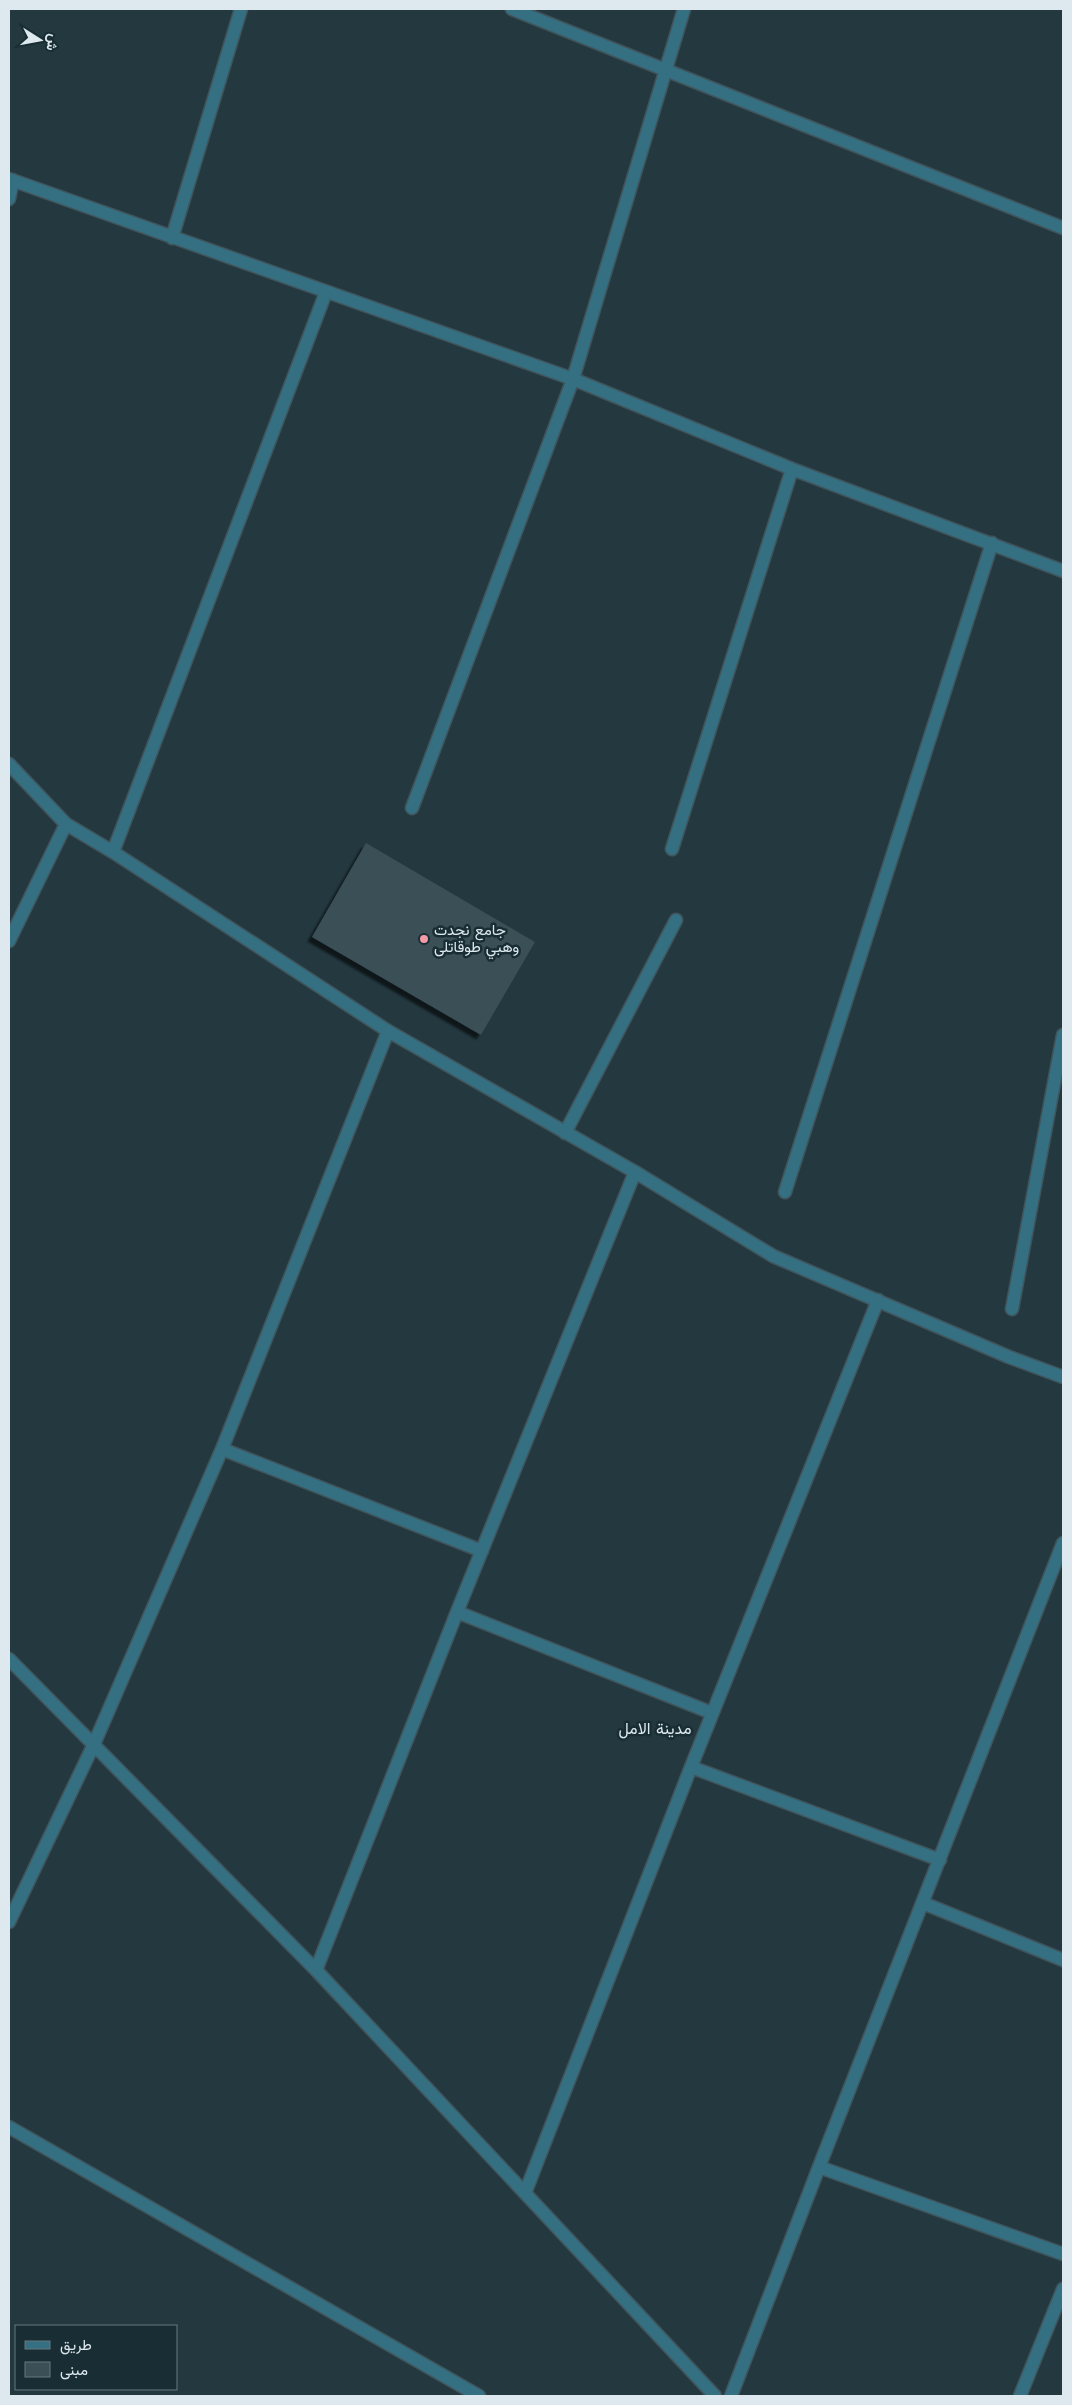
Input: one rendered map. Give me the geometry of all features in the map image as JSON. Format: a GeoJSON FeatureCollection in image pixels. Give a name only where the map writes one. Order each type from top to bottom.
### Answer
{"type":"FeatureCollection","features":[{"type":"Feature","properties":{"kind":"street"},"geometry":{"type":"LineString","coordinates":[[172,238],[241,9]]}},
{"type":"Feature","properties":{"kind":"street"},"geometry":{"type":"LineString","coordinates":[[512,9],[665,68],[1063,228]]}},
{"type":"Feature","properties":{"kind":"street"},"geometry":{"type":"LineString","coordinates":[[412,808],[573,380],[684,9]]}},
{"type":"Feature","properties":{"kind":"street"},"geometry":{"type":"LineString","coordinates":[[9,199],[11,180],[573,380],[792,469],[1063,571]]}},
{"type":"Feature","properties":{"kind":"street"},"geometry":{"type":"LineString","coordinates":[[114,852],[326,292]]}},
{"type":"Feature","properties":{"kind":"street"},"geometry":{"type":"LineString","coordinates":[[672,849],[792,469]]}},
{"type":"Feature","properties":{"kind":"street"},"geometry":{"type":"LineString","coordinates":[[785,1192],[992,543]]}},
{"type":"Feature","properties":{"kind":"street"},"geometry":{"type":"LineString","coordinates":[[9,764],[66,824],[114,852],[388,1031],[635,1172],[773,1256],[1009,1357],[1063,1377]]}},
{"type":"Feature","properties":{"kind":"street"},"geometry":{"type":"LineString","coordinates":[[9,941],[66,824]]}},
{"type":"Feature","properties":{"kind":"street"},"geometry":{"type":"LineString","coordinates":[[565,1133],[676,920]]}},
{"type":"Feature","properties":{"kind":"street"},"geometry":{"type":"LineString","coordinates":[[9,1922],[94,1744],[222,1449],[388,1031]]}},
{"type":"Feature","properties":{"kind":"street"},"geometry":{"type":"LineString","coordinates":[[1012,1309],[1063,1035]]}},
{"type":"Feature","properties":{"kind":"street"},"geometry":{"type":"LineString","coordinates":[[316,1970],[457,1612],[635,1172]]}},
{"type":"Feature","properties":{"kind":"street"},"geometry":{"type":"LineString","coordinates":[[525,2193],[712,1712],[878,1300]]}},
{"type":"Feature","properties":{"kind":"street"},"geometry":{"type":"LineString","coordinates":[[222,1449],[482,1550]]}},
{"type":"Feature","properties":{"kind":"street"},"geometry":{"type":"LineString","coordinates":[[732,2396],[819,2167],[1063,1544]]}},
{"type":"Feature","properties":{"kind":"street"},"geometry":{"type":"LineString","coordinates":[[457,1612],[712,1712]]}},
{"type":"Feature","properties":{"kind":"street"},"geometry":{"type":"LineString","coordinates":[[9,1659],[316,1970],[715,2396]]}},
{"type":"Feature","properties":{"kind":"street"},"geometry":{"type":"LineString","coordinates":[[691,1766],[940,1860]]}},
{"type":"Feature","properties":{"kind":"street"},"geometry":{"type":"LineString","coordinates":[[923,1903],[1063,1960]]}},
{"type":"Feature","properties":{"kind":"street"},"geometry":{"type":"LineString","coordinates":[[9,2127],[479,2396]]}},
{"type":"Feature","properties":{"kind":"street"},"geometry":{"type":"LineString","coordinates":[[819,2167],[1063,2254]]}},
{"type":"Feature","properties":{"kind":"street"},"geometry":{"type":"LineString","coordinates":[[1020,2396],[1063,2289]]}},
{"type":"Feature","properties":{"kind":"building","name":"جامع نجدت وهبي طوقاتلى"},"geometry":{"type":"Polygon","coordinates":[[[366,843],[535,942],[481,1035],[312,937],[366,843]]]}},
{"type":"Feature","properties":{"kind":"place","name":"جامع نجدت وهبي طوقاتلى"},"geometry":{"type":"Point","coordinates":[424,939]}},
{"type":"Feature","properties":{"kind":"district","name":"مدينة الامل"},"geometry":{"type":"Point","coordinates":[655,1728]}}]}
